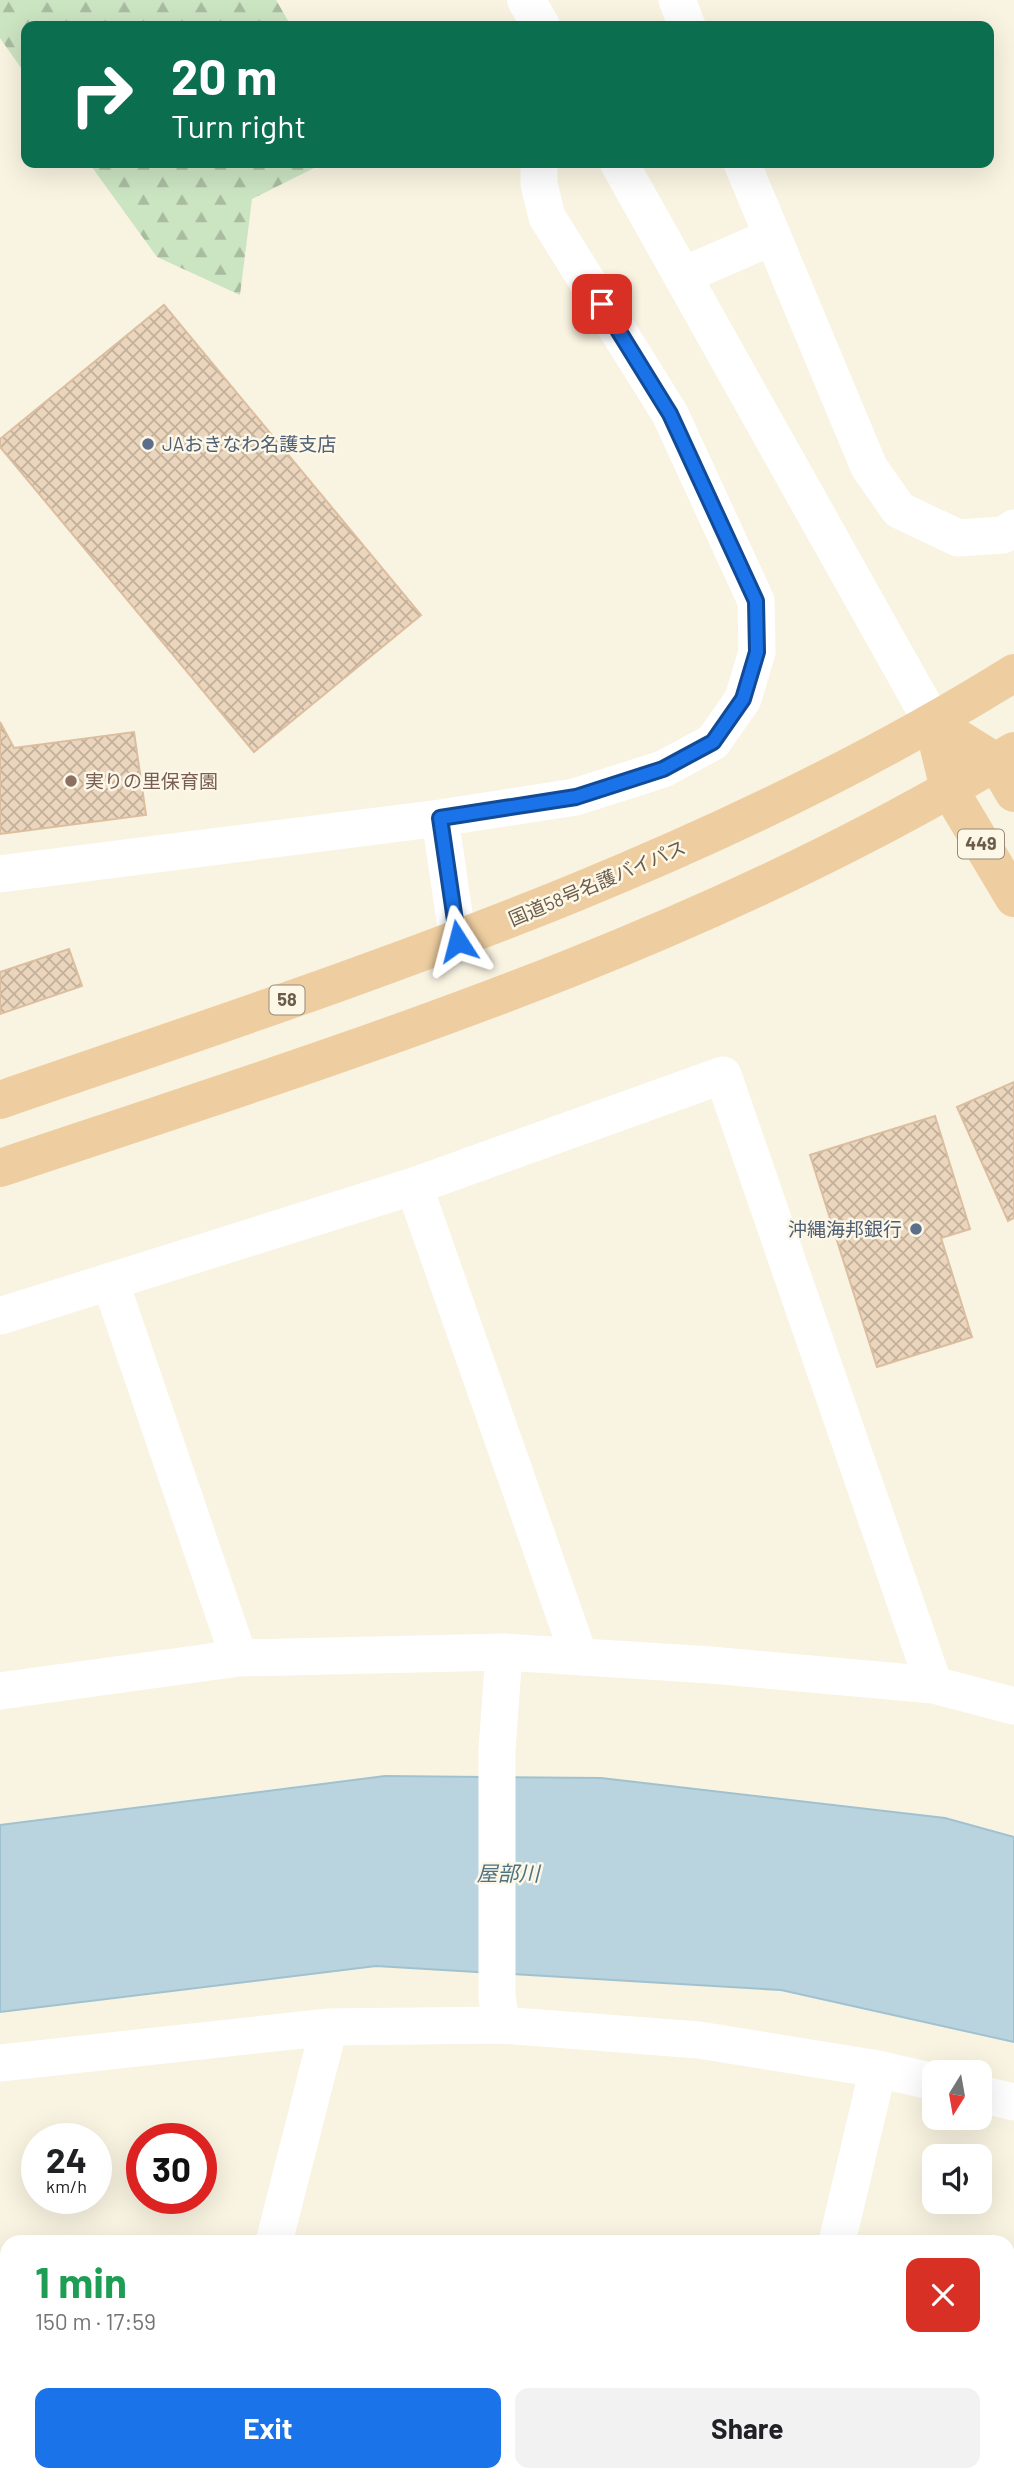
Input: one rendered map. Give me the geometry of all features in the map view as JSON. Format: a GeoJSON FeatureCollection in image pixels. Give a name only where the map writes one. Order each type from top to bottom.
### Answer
{"type":"FeatureCollection","features":[{"type":"Feature","properties":{"kind":"highway","name":"国道58号名護バイパス"},"geometry":{"type":"LineString","coordinates":[[0,1100],[458,941],[688,846],[933,723],[1014,673]]}},
{"type":"Feature","properties":{"kind":"highway"},"geometry":{"type":"LineString","coordinates":[[933,723],[1008,768]]}},
{"type":"Feature","properties":{"kind":"highway","name":"449"},"geometry":{"type":"LineString","coordinates":[[933,723],[949,789],[1014,898]]}},
{"type":"Feature","properties":{"kind":"highway"},"geometry":{"type":"LineString","coordinates":[[0,1168],[506,993],[625,946],[787,874],[949,789],[1008,768]]}},
{"type":"Feature","properties":{"kind":"street"},"geometry":{"type":"LineString","coordinates":[[526,0],[538,21]]}},
{"type":"Feature","properties":{"kind":"street"},"geometry":{"type":"LineString","coordinates":[[677,0],[685,21]]}},
{"type":"Feature","properties":{"kind":"street"},"geometry":{"type":"LineString","coordinates":[[0,874],[440,818],[576,797],[663,769],[713,742],[743,699],[757,652],[756,601],[670,414],[548,217],[539,184],[539,168]]}},
{"type":"Feature","properties":{"kind":"street"},"geometry":{"type":"LineString","coordinates":[[622,168],[933,723]]}},
{"type":"Feature","properties":{"kind":"street"},"geometry":{"type":"LineString","coordinates":[[744,168],[869,467],[899,510],[958,538],[1003,535],[1014,528]]}},
{"type":"Feature","properties":{"kind":"street"},"geometry":{"type":"LineString","coordinates":[[684,275],[772,237]]}},
{"type":"Feature","properties":{"kind":"street"},"geometry":{"type":"LineString","coordinates":[[440,818],[458,941]]}},
{"type":"Feature","properties":{"kind":"street"},"geometry":{"type":"LineString","coordinates":[[0,1316],[414,1186],[723,1075],[934,1685]]}},
{"type":"Feature","properties":{"kind":"street"},"geometry":{"type":"LineString","coordinates":[[414,1186],[579,1656]]}},
{"type":"Feature","properties":{"kind":"street"},"geometry":{"type":"LineString","coordinates":[[110,1281],[239,1658]]}},
{"type":"Feature","properties":{"kind":"street"},"geometry":{"type":"LineString","coordinates":[[499,2011],[497,1750],[504,1653]]}},
{"type":"Feature","properties":{"kind":"street"},"geometry":{"type":"LineString","coordinates":[[0,1690],[239,1658],[504,1653],[579,1656],[934,1685],[1014,1706]]}},
{"type":"Feature","properties":{"kind":"street"},"geometry":{"type":"LineString","coordinates":[[0,2063],[499,2011],[699,2040],[878,2069],[922,2079]]}},
{"type":"Feature","properties":{"kind":"street"},"geometry":{"type":"LineString","coordinates":[[276,2235],[328,2027]]}},
{"type":"Feature","properties":{"kind":"street"},"geometry":{"type":"LineString","coordinates":[[839,2235],[878,2069]]}},
{"type":"Feature","properties":{"kind":"street"},"geometry":{"type":"LineString","coordinates":[[992,2097],[1014,2102]]}},
{"type":"Feature","properties":{"kind":"green space"},"geometry":{"type":"Polygon","coordinates":[[[0,0],[276,0],[288,21],[21,21],[21,68],[0,38],[0,0]]]}},
{"type":"Feature","properties":{"kind":"green space"},"geometry":{"type":"Polygon","coordinates":[[[93,168],[314,168],[252,199],[240,295],[157,257],[93,168]]]}},
{"type":"Feature","properties":{"kind":"water","name":"屋部川"},"geometry":{"type":"Polygon","coordinates":[[[385,1776],[601,1778],[945,1818],[1014,1837],[1014,2042],[781,1990],[376,1966],[0,2012],[0,1825],[385,1776]]]}},
{"type":"Feature","properties":{"kind":"building"},"geometry":{"type":"Polygon","coordinates":[[[164,305],[421,615],[254,752],[0,447],[0,439],[164,305]]]}},
{"type":"Feature","properties":{"kind":"building","name":"実りの里保育園"},"geometry":{"type":"Polygon","coordinates":[[[0,722],[14,748],[134,732],[146,815],[0,834],[0,722]]]}},
{"type":"Feature","properties":{"kind":"building"},"geometry":{"type":"Polygon","coordinates":[[[69,949],[82,986],[0,1014],[0,972],[69,949]]]}},
{"type":"Feature","properties":{"kind":"building"},"geometry":{"type":"Polygon","coordinates":[[[1014,1082],[1014,1218],[1008,1221],[957,1107],[1014,1082]]]}},
{"type":"Feature","properties":{"kind":"building"},"geometry":{"type":"Polygon","coordinates":[[[935,1116],[970,1229],[941,1238],[972,1337],[877,1367],[810,1155],[935,1116]]]}},
{"type":"Feature","properties":{"kind":"place","name":"JAおきなわ名護支店"},"geometry":{"type":"Point","coordinates":[148,444]}},
{"type":"Feature","properties":{"kind":"place","name":"実りの里保育園"},"geometry":{"type":"Point","coordinates":[71,781]}},
{"type":"Feature","properties":{"kind":"place","name":"沖縄海邦銀行"},"geometry":{"type":"Point","coordinates":[916,1229]}},
{"type":"Feature","properties":{"kind":"route"},"geometry":{"type":"LineString","coordinates":[[458,941],[440,818],[576,797],[663,769],[713,742],[743,699],[757,652],[756,601],[670,414],[602,304]]}}]}
